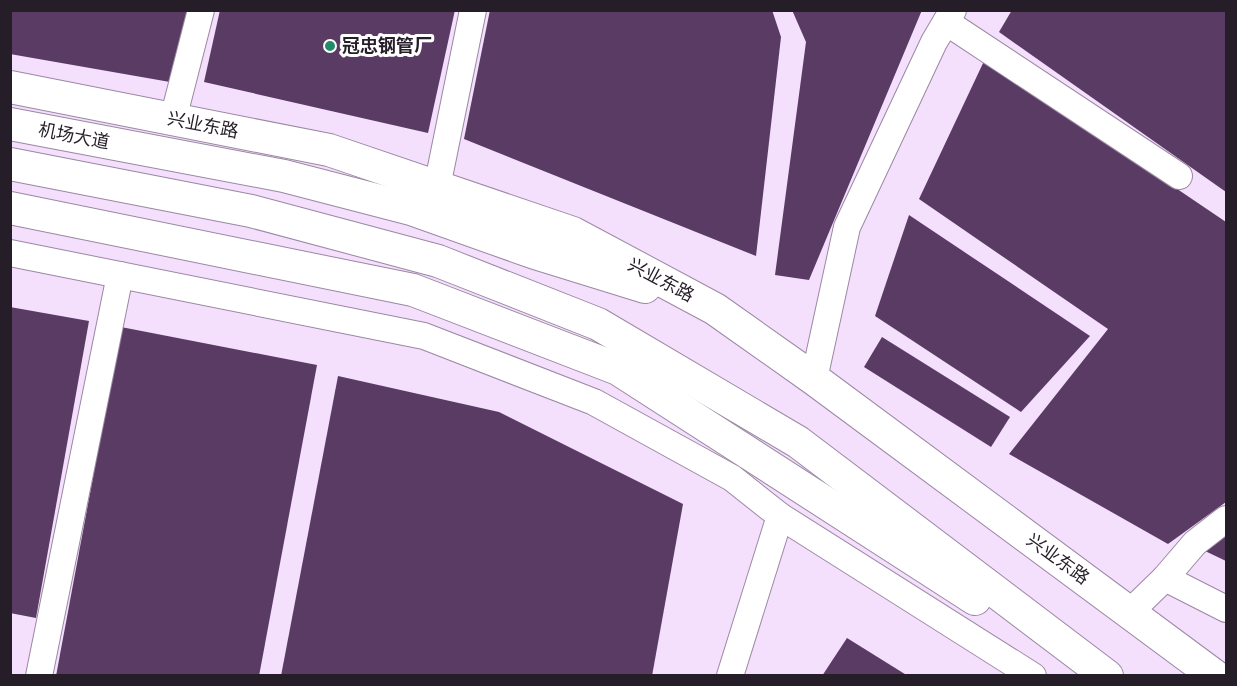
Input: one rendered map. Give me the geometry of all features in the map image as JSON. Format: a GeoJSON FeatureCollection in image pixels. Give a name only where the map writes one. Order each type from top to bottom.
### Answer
{"type":"FeatureCollection","features":[{"type":"Feature","properties":{"kind":"main road","name":"兴业东路"},"geometry":{"type":"LineString","coordinates":[[10,87],[329,150],[573,233],[715,309],[814,379],[1215,675]]}},
{"type":"Feature","properties":{"kind":"main road","name":"机场大道"},"geometry":{"type":"LineString","coordinates":[[10,124],[284,176],[411,209],[535,253],[715,309]]}},
{"type":"Feature","properties":{"kind":"main road"},"geometry":{"type":"LineString","coordinates":[[10,164],[251,211],[427,258],[598,324],[798,442],[1107,675]]}},
{"type":"Feature","properties":{"kind":"main road"},"geometry":{"type":"LineString","coordinates":[[10,208],[413,290],[618,369],[1094,675]]}},
{"type":"Feature","properties":{"kind":"street"},"geometry":{"type":"LineString","coordinates":[[173,119],[201,10]]}},
{"type":"Feature","properties":{"kind":"street"},"geometry":{"type":"LineString","coordinates":[[437,187],[472,10]]}},
{"type":"Feature","properties":{"kind":"street"},"geometry":{"type":"LineString","coordinates":[[814,379],[847,227],[934,42],[949,16],[1179,176]]}},
{"type":"Feature","properties":{"kind":"street"},"geometry":{"type":"LineString","coordinates":[[10,253],[424,336],[594,402],[732,478],[780,516],[1033,675]]}},
{"type":"Feature","properties":{"kind":"street"},"geometry":{"type":"LineString","coordinates":[[39,675],[120,275]]}},
{"type":"Feature","properties":{"kind":"street"},"geometry":{"type":"LineString","coordinates":[[730,675],[780,516]]}},
{"type":"Feature","properties":{"kind":"street"},"geometry":{"type":"LineString","coordinates":[[1130,612],[1165,578],[1195,543],[1227,519]]}},
{"type":"Feature","properties":{"kind":"street"},"geometry":{"type":"LineString","coordinates":[[1165,578],[1227,609]]}},
{"type":"Feature","properties":{"kind":"building"},"geometry":{"type":"Polygon","coordinates":[[[10,10],[188,10],[170,82],[10,54],[10,10]]]}},
{"type":"Feature","properties":{"kind":"building","name":"冠忠钢管厂"},"geometry":{"type":"Polygon","coordinates":[[[220,10],[455,10],[428,133],[204,82],[220,10]]]}},
{"type":"Feature","properties":{"kind":"building"},"geometry":{"type":"Polygon","coordinates":[[[490,10],[772,10],[781,37],[756,256],[464,139],[490,10]]]}},
{"type":"Feature","properties":{"kind":"building"},"geometry":{"type":"Polygon","coordinates":[[[792,10],[922,10],[809,280],[775,275],[806,42],[792,10]]]}},
{"type":"Feature","properties":{"kind":"building"},"geometry":{"type":"Polygon","coordinates":[[[1012,10],[1226,10],[1226,192],[999,32],[1012,10]]]}},
{"type":"Feature","properties":{"kind":"building"},"geometry":{"type":"Polygon","coordinates":[[[985,59],[1226,222],[1226,502],[1168,544],[1009,454],[1108,329],[919,199],[985,59]]]}},
{"type":"Feature","properties":{"kind":"building"},"geometry":{"type":"Polygon","coordinates":[[[909,215],[1090,336],[1021,412],[875,316],[909,215]]]}},
{"type":"Feature","properties":{"kind":"building"},"geometry":{"type":"Polygon","coordinates":[[[10,307],[89,321],[36,618],[10,613],[10,307]]]}},
{"type":"Feature","properties":{"kind":"building"},"geometry":{"type":"Polygon","coordinates":[[[121,327],[317,365],[259,676],[56,676],[121,327]]]}},
{"type":"Feature","properties":{"kind":"building"},"geometry":{"type":"Polygon","coordinates":[[[882,337],[1010,417],[991,447],[864,367],[882,337]]]}},
{"type":"Feature","properties":{"kind":"building"},"geometry":{"type":"Polygon","coordinates":[[[338,376],[499,412],[683,504],[652,676],[281,676],[338,376]]]}},
{"type":"Feature","properties":{"kind":"building"},"geometry":{"type":"Polygon","coordinates":[[[1226,534],[1226,561],[1203,550],[1226,534]]]}},
{"type":"Feature","properties":{"kind":"building"},"geometry":{"type":"Polygon","coordinates":[[[847,638],[908,676],[822,676],[847,638]]]}},
{"type":"Feature","properties":{"kind":"place","name":"冠忠钢管厂"},"geometry":{"type":"Point","coordinates":[330,46]}}]}
